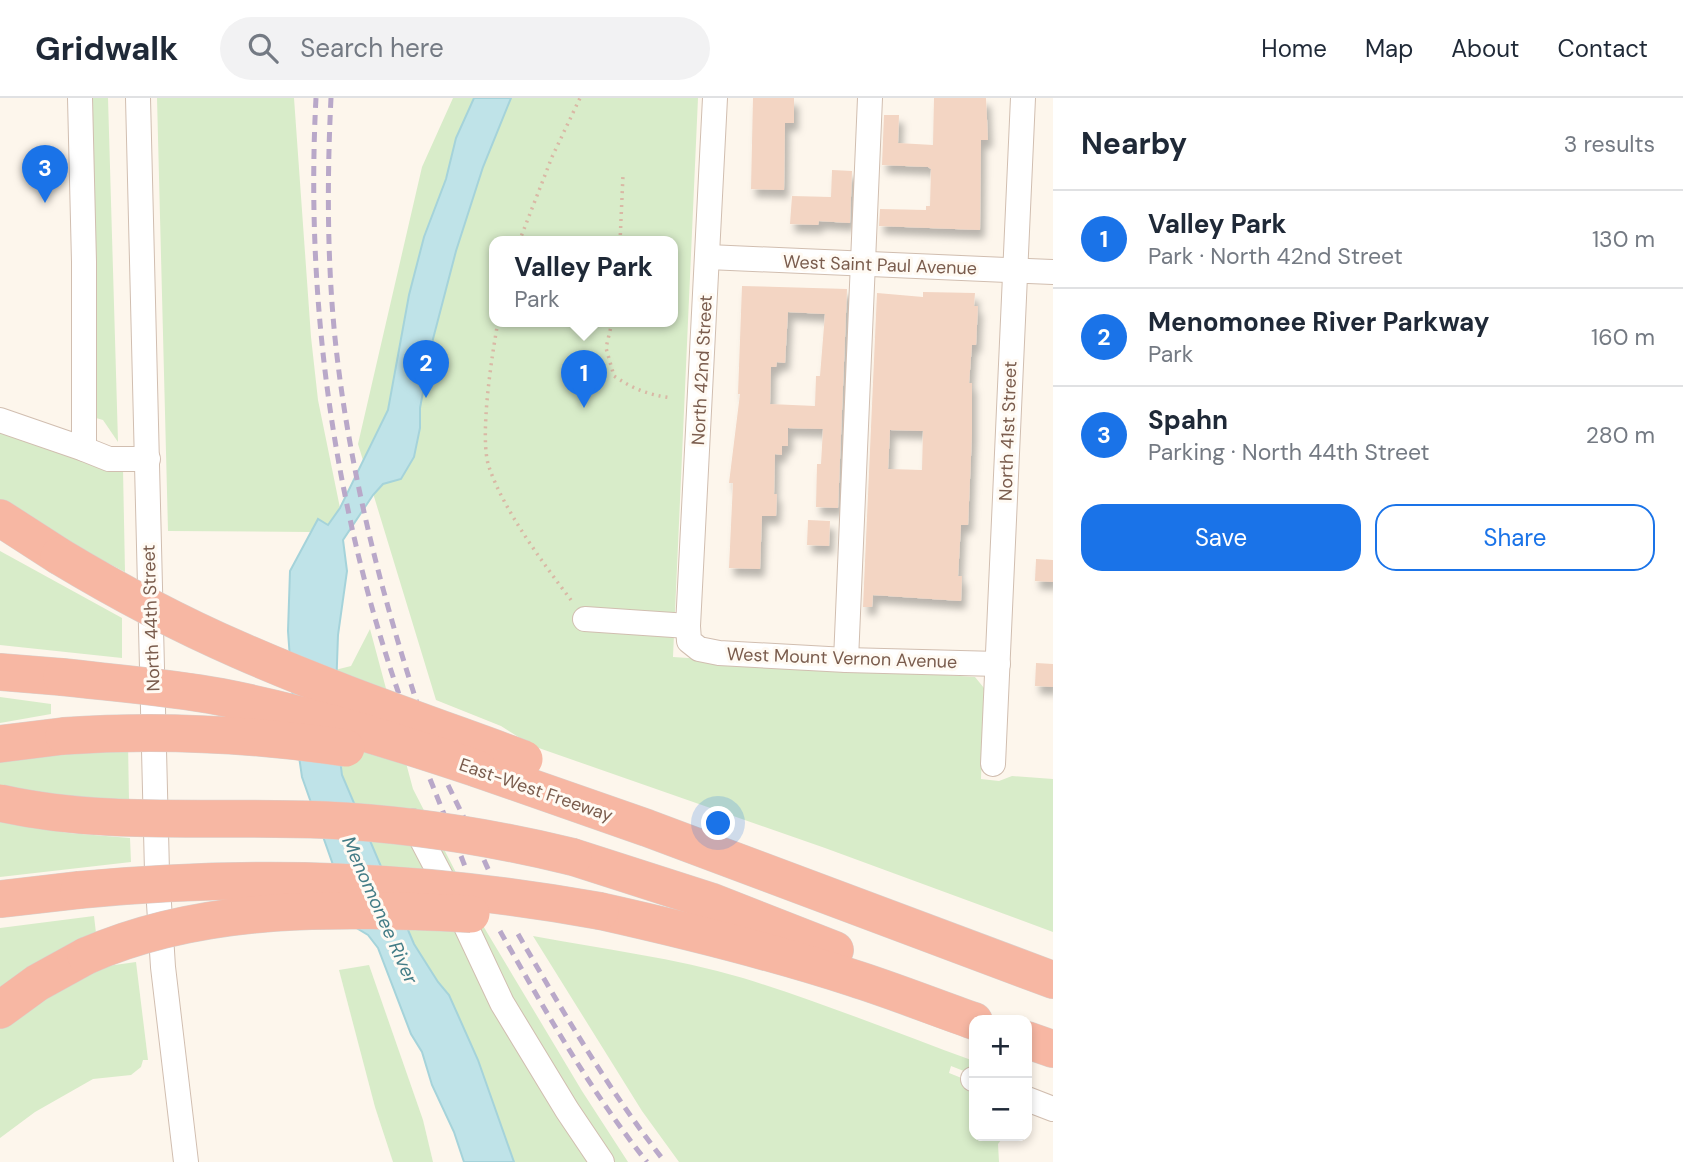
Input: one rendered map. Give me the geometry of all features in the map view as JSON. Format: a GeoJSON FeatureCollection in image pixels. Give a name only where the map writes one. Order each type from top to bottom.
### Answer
{"type":"FeatureCollection","features":[{"type":"Feature","properties":{"kind":"highway"},"geometry":{"type":"LineString","coordinates":[[0,518],[128,596],[238,650],[531,775],[812,864],[1045,977]]}},
{"type":"Feature","properties":{"kind":"highway","name":"East-West Freeway"},"geometry":{"type":"LineString","coordinates":[[0,672],[144,686],[232,700],[369,734],[478,769],[531,775]]}},
{"type":"Feature","properties":{"kind":"highway"},"geometry":{"type":"LineString","coordinates":[[0,744],[64,736],[143,732],[227,734],[312,743],[392,758],[478,769]]}},
{"type":"Feature","properties":{"kind":"highway"},"geometry":{"type":"LineString","coordinates":[[0,803],[110,818],[372,823],[470,835],[573,857],[710,901],[845,954],[916,1000]]}},
{"type":"Feature","properties":{"kind":"highway"},"geometry":{"type":"LineString","coordinates":[[0,899],[217,880],[322,880],[484,892],[600,911],[731,942],[855,978],[969,1019]]}},
{"type":"Feature","properties":{"kind":"highway"},"geometry":{"type":"LineString","coordinates":[[0,1010],[37,983],[86,956],[116,942],[184,924],[260,914],[347,910],[476,914],[600,911]]}},
{"type":"Feature","properties":{"kind":"highway"},"geometry":{"type":"LineString","coordinates":[[1032,1042],[1053,1049]]}},
{"type":"Feature","properties":{"kind":"street"},"geometry":{"type":"LineString","coordinates":[[80,98],[84,248],[84,449]]}},
{"type":"Feature","properties":{"kind":"street","name":"North 44th Street"},"geometry":{"type":"LineString","coordinates":[[138,98],[158,897],[163,967],[186,1162]]}},
{"type":"Feature","properties":{"kind":"street","name":"North 42nd Street"},"geometry":{"type":"LineString","coordinates":[[689,633],[715,98]]}},
{"type":"Feature","properties":{"kind":"street"},"geometry":{"type":"LineString","coordinates":[[846,660],[870,98]]}},
{"type":"Feature","properties":{"kind":"street","name":"North 41st Street"},"geometry":{"type":"LineString","coordinates":[[993,764],[1023,98]]}},
{"type":"Feature","properties":{"kind":"street","name":"West Saint Paul Avenue"},"geometry":{"type":"LineString","coordinates":[[708,257],[1053,272]]}},
{"type":"Feature","properties":{"kind":"street"},"geometry":{"type":"LineString","coordinates":[[0,420],[108,458],[148,459]]}},
{"type":"Feature","properties":{"kind":"street","name":"West Mount Vernon Avenue"},"geometry":{"type":"LineString","coordinates":[[585,619],[689,633],[699,649],[719,653],[998,664]]}},
{"type":"Feature","properties":{"kind":"street"},"geometry":{"type":"LineString","coordinates":[[410,817],[455,903],[502,1003],[567,1110],[603,1162]]}},
{"type":"Feature","properties":{"kind":"street"},"geometry":{"type":"LineString","coordinates":[[1032,1101],[1053,1110]]}},
{"type":"Feature","properties":{"kind":"path"},"geometry":{"type":"LineString","coordinates":[[521,236],[552,157],[580,98]]}},
{"type":"Feature","properties":{"kind":"path"},"geometry":{"type":"LineString","coordinates":[[620,236],[623,175]]}},
{"type":"Feature","properties":{"kind":"path"},"geometry":{"type":"LineString","coordinates":[[497,327],[487,418],[486,451],[489,466],[512,514],[585,619]]}},
{"type":"Feature","properties":{"kind":"path"},"geometry":{"type":"LineString","coordinates":[[611,327],[606,348],[608,363],[614,376],[631,388],[650,395],[672,398]]}},
{"type":"Feature","properties":{"kind":"green space"},"geometry":{"type":"Polygon","coordinates":[[[88,98],[108,98],[118,442],[103,420],[96,418],[88,98]]]}},
{"type":"Feature","properties":{"kind":"green space"},"geometry":{"type":"Polygon","coordinates":[[[157,98],[294,98],[318,400],[340,508],[328,526],[318,519],[310,532],[168,531],[157,98]]]}},
{"type":"Feature","properties":{"kind":"green space"},"geometry":{"type":"Polygon","coordinates":[[[453,98],[698,98],[673,657],[975,677],[984,688],[981,779],[999,781],[1012,776],[1053,779],[1053,932],[825,848],[533,746],[501,726],[436,700],[358,444],[422,167],[453,98]]]}},
{"type":"Feature","properties":{"kind":"green space"},"geometry":{"type":"Polygon","coordinates":[[[0,430],[123,469],[125,572],[0,507],[0,430]]]}},
{"type":"Feature","properties":{"kind":"green space"},"geometry":{"type":"Polygon","coordinates":[[[0,551],[122,618],[122,658],[0,645],[0,551]]]}},
{"type":"Feature","properties":{"kind":"green space"},"geometry":{"type":"Polygon","coordinates":[[[370,629],[413,789],[485,929],[628,1162],[514,1162],[478,1060],[449,995],[414,944],[342,775],[335,719],[335,670],[351,666],[370,629]]]}},
{"type":"Feature","properties":{"kind":"green space"},"geometry":{"type":"Polygon","coordinates":[[[0,697],[51,704],[51,714],[0,723],[0,697]]]}},
{"type":"Feature","properties":{"kind":"green space"},"geometry":{"type":"Polygon","coordinates":[[[128,743],[129,801],[55,795],[0,786],[0,756],[128,743]]]}},
{"type":"Feature","properties":{"kind":"green space"},"geometry":{"type":"Polygon","coordinates":[[[0,822],[69,833],[130,838],[131,862],[0,877],[0,822]]]}},
{"type":"Feature","properties":{"kind":"green space"},"geometry":{"type":"Polygon","coordinates":[[[94,916],[96,933],[46,957],[0,988],[0,928],[94,916]]]}},
{"type":"Feature","properties":{"kind":"green space"},"geometry":{"type":"Polygon","coordinates":[[[533,936],[665,959],[743,978],[969,1059],[969,1073],[951,1066],[949,1073],[969,1081],[969,1141],[1000,1141],[999,1162],[679,1162],[642,1111],[533,936]]]}},
{"type":"Feature","properties":{"kind":"green space"},"geometry":{"type":"Polygon","coordinates":[[[136,962],[148,1060],[143,1060],[141,1067],[131,1075],[93,1079],[35,1112],[0,1138],[0,1027],[86,969],[136,962]]]}},
{"type":"Feature","properties":{"kind":"green space"},"geometry":{"type":"Polygon","coordinates":[[[369,965],[423,1120],[433,1162],[393,1162],[375,1107],[339,970],[369,965]]]}},
{"type":"Feature","properties":{"kind":"water","name":"Menomonee River"},"geometry":{"type":"Polygon","coordinates":[[[474,98],[511,98],[483,167],[456,251],[433,339],[414,457],[401,479],[383,484],[373,495],[343,540],[347,571],[338,635],[335,719],[342,775],[414,944],[449,995],[478,1060],[514,1162],[464,1162],[378,948],[368,935],[355,927],[302,777],[295,729],[288,631],[290,571],[318,519],[328,525],[340,508],[388,410],[409,295],[424,237],[446,179],[456,138],[474,98]]]}},
{"type":"Feature","properties":{"kind":"building"},"geometry":{"type":"Polygon","coordinates":[[[753,98],[794,98],[794,123],[785,123],[784,190],[751,189],[753,98]]]}},
{"type":"Feature","properties":{"kind":"building"},"geometry":{"type":"Polygon","coordinates":[[[934,98],[986,98],[988,140],[981,140],[980,230],[879,226],[880,209],[926,210],[926,206],[930,206],[931,169],[882,165],[884,115],[899,115],[898,143],[933,145],[934,98]]]}},
{"type":"Feature","properties":{"kind":"building"},"geometry":{"type":"Polygon","coordinates":[[[832,170],[852,171],[850,223],[819,221],[818,225],[790,224],[792,196],[831,197],[832,170]]]}},
{"type":"Feature","properties":{"kind":"building"},"geometry":{"type":"Polygon","coordinates":[[[742,286],[847,289],[838,508],[816,507],[817,464],[821,464],[823,429],[788,428],[788,446],[782,446],[782,455],[775,454],[776,516],[762,516],[760,569],[729,568],[733,483],[729,483],[738,394],[742,286]],[[788,312],[785,363],[777,362],[776,367],[771,367],[770,404],[815,406],[816,376],[820,376],[825,314],[788,312]]]}},
{"type":"Feature","properties":{"kind":"building"},"geometry":{"type":"Polygon","coordinates":[[[923,292],[975,293],[974,306],[978,306],[976,345],[972,345],[969,383],[972,383],[972,434],[968,525],[961,525],[958,576],[962,576],[961,601],[873,595],[872,607],[863,607],[877,293],[923,297],[923,292]],[[890,430],[888,469],[922,470],[923,431],[890,430]]]}},
{"type":"Feature","properties":{"kind":"building"},"geometry":{"type":"Polygon","coordinates":[[[808,520],[830,521],[829,546],[807,545],[808,520]]]}},
{"type":"Feature","properties":{"kind":"building"},"geometry":{"type":"Polygon","coordinates":[[[1036,559],[1053,560],[1053,582],[1035,581],[1036,559]]]}},
{"type":"Feature","properties":{"kind":"building"},"geometry":{"type":"Polygon","coordinates":[[[1036,663],[1053,664],[1053,687],[1035,686],[1036,663]]]}},
{"type":"Feature","properties":{"kind":"railway"},"geometry":{"type":"LineString","coordinates":[[316,98],[315,251],[329,403],[358,553],[401,700]]}},
{"type":"Feature","properties":{"kind":"railway"},"geometry":{"type":"LineString","coordinates":[[331,98],[329,248],[332,308],[341,385],[357,478],[378,570],[418,706]]}},
{"type":"Feature","properties":{"kind":"railway"},"geometry":{"type":"LineString","coordinates":[[430,779],[446,819]]}},
{"type":"Feature","properties":{"kind":"railway"},"geometry":{"type":"LineString","coordinates":[[448,785],[466,822]]}},
{"type":"Feature","properties":{"kind":"railway"},"geometry":{"type":"LineString","coordinates":[[461,856],[466,869]]}},
{"type":"Feature","properties":{"kind":"railway"},"geometry":{"type":"LineString","coordinates":[[484,860],[489,871]]}},
{"type":"Feature","properties":{"kind":"railway"},"geometry":{"type":"LineString","coordinates":[[500,931],[587,1079],[647,1162]]}},
{"type":"Feature","properties":{"kind":"railway"},"geometry":{"type":"LineString","coordinates":[[518,934],[606,1079],[665,1162]]}},
{"type":"Feature","properties":{"kind":"place","name":"Spahn"},"geometry":{"type":"Point","coordinates":[45,203]}},
{"type":"Feature","properties":{"kind":"place","name":"Menomonee River Parkway"},"geometry":{"type":"Point","coordinates":[426,398]}},
{"type":"Feature","properties":{"kind":"place","name":"Valley Park"},"geometry":{"type":"Point","coordinates":[584,408]}}]}
